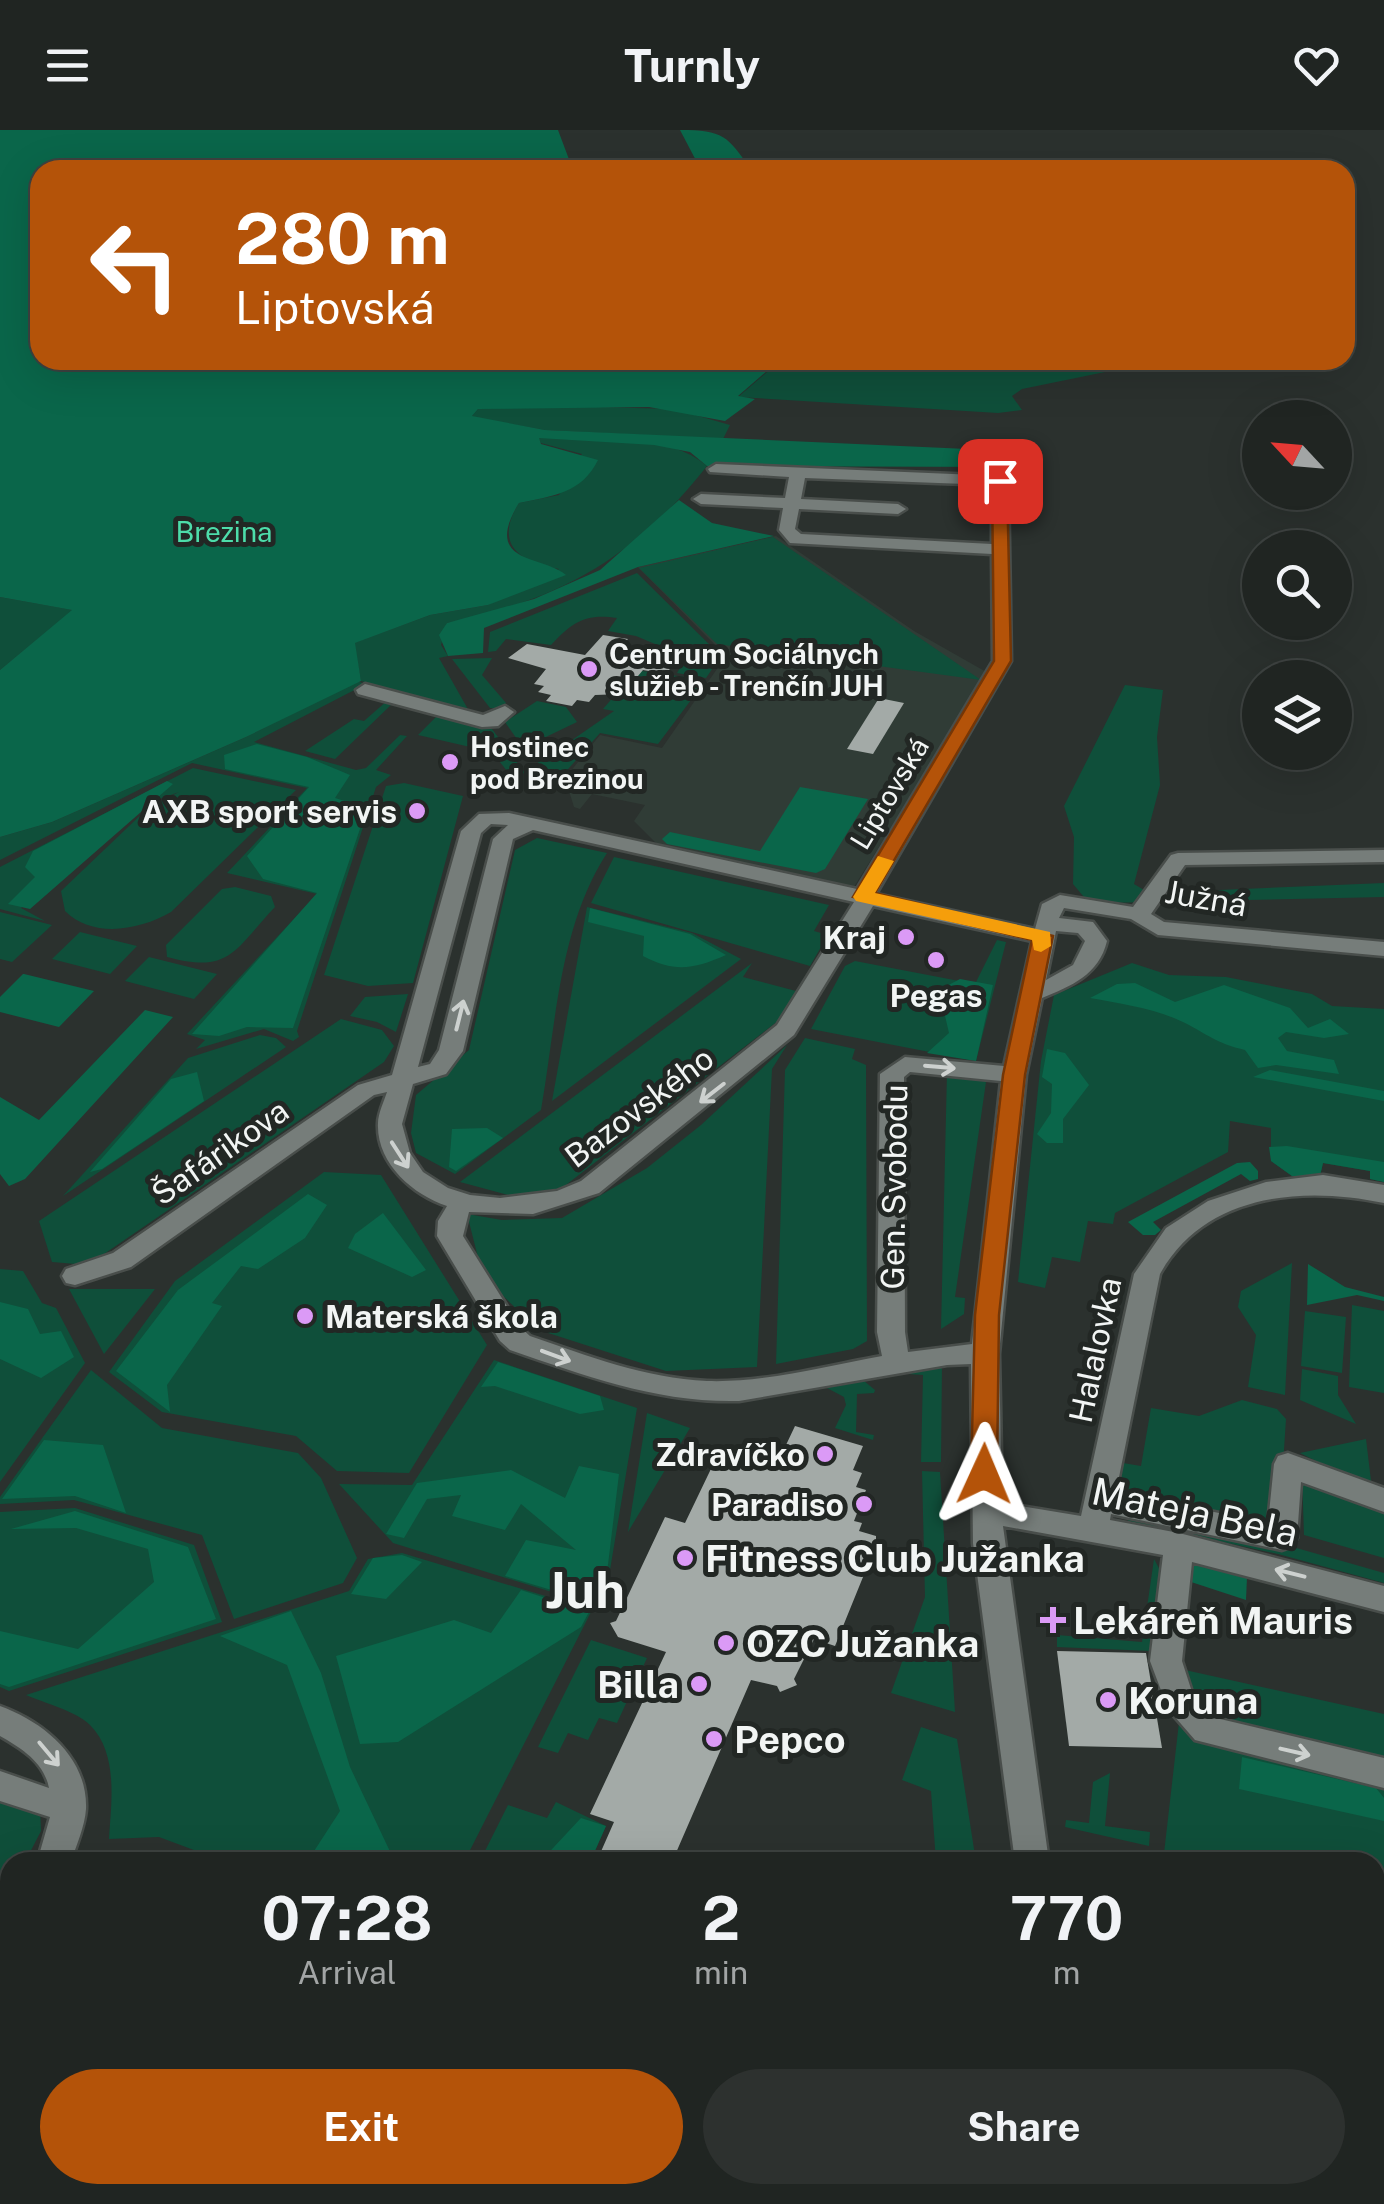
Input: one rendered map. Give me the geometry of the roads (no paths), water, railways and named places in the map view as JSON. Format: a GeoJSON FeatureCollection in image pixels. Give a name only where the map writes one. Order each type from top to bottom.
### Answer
{"type":"FeatureCollection","features":[{"type":"Feature","properties":{"kind":"street","name":"Liptovská"},"geometry":{"type":"LineString","coordinates":[[716,469],[1000,481],[1002,661],[865,897]]}},
{"type":"Feature","properties":{"kind":"street"},"geometry":{"type":"LineString","coordinates":[[798,472],[787,530],[796,538],[1001,549]]}},
{"type":"Feature","properties":{"kind":"street"},"geometry":{"type":"LineString","coordinates":[[701,499],[898,509]]}},
{"type":"Feature","properties":{"kind":"street"},"geometry":{"type":"LineString","coordinates":[[365,690],[482,721],[491,722],[506,712]]}},
{"type":"Feature","properties":{"kind":"street"},"geometry":{"type":"LineString","coordinates":[[402,1080],[470,832],[486,818],[520,822]]}},
{"type":"Feature","properties":{"kind":"street","name":"Liptovská"},"geometry":{"type":"LineString","coordinates":[[520,822],[865,897],[1045,930]]}},
{"type":"Feature","properties":{"kind":"street","name":"Šafárikova"},"geometry":{"type":"LineString","coordinates":[[74,1276],[122,1260],[366,1090],[438,1069],[451,1051],[503,839],[520,822]]}},
{"type":"Feature","properties":{"kind":"street"},"geometry":{"type":"LineString","coordinates":[[1138,914],[1148,906],[1178,860],[1384,856]]}},
{"type":"Feature","properties":{"kind":"street","name":"Bazovského"},"geometry":{"type":"LineString","coordinates":[[402,1080],[390,1124],[391,1143],[417,1177],[461,1203],[510,1210],[576,1195],[639,1152],[786,1030],[865,897]]}},
{"type":"Feature","properties":{"kind":"street","name":"Južná"},"geometry":{"type":"LineString","coordinates":[[1045,930],[1050,909],[1060,901],[1138,914],[1158,928],[1384,950]]}},
{"type":"Feature","properties":{"kind":"street"},"geometry":{"type":"LineString","coordinates":[[1030,994],[1079,972],[1094,959],[1096,941],[1085,927],[1045,930],[1030,994],[1014,1075],[985,1354],[986,1512],[1031,1852]]}},
{"type":"Feature","properties":{"kind":"street","name":"Gen. Svobodu"},"geometry":{"type":"LineString","coordinates":[[897,1364],[890,1332],[892,1074],[905,1064],[1014,1075]]}},
{"type":"Feature","properties":{"kind":"street","name":"Halalovka"},"geometry":{"type":"LineString","coordinates":[[1096,1515],[1147,1274],[1169,1238],[1208,1212],[1280,1190],[1318,1184],[1384,1194]]}},
{"type":"Feature","properties":{"kind":"street"},"geometry":{"type":"LineString","coordinates":[[461,1203],[451,1220],[450,1236],[500,1321],[520,1342],[668,1390],[723,1392],[948,1355],[985,1354]]}},
{"type":"Feature","properties":{"kind":"street"},"geometry":{"type":"LineString","coordinates":[[1096,1515],[1282,1538],[1288,1464],[1354,1492],[1384,1500]]}},
{"type":"Feature","properties":{"kind":"street","name":"Mateja Bela"},"geometry":{"type":"LineString","coordinates":[[986,1512],[1096,1515],[1178,1545],[1384,1600]]}},
{"type":"Feature","properties":{"kind":"street"},"geometry":{"type":"LineString","coordinates":[[1178,1545],[1166,1661],[1179,1699],[1206,1730],[1384,1773]]}},
{"type":"Feature","properties":{"kind":"street"},"geometry":{"type":"LineString","coordinates":[[0,1720],[33,1736],[58,1759],[69,1809],[57,1852]]}},
{"type":"Feature","properties":{"kind":"street"},"geometry":{"type":"LineString","coordinates":[[0,1786],[69,1809]]}},
{"type":"Feature","properties":{"kind":"place","name":"Centrum Sociálnych služieb - Trenčín JUH"},"geometry":{"type":"Point","coordinates":[589,669]}},
{"type":"Feature","properties":{"kind":"place","name":"Hostinec pod Brezinou"},"geometry":{"type":"Point","coordinates":[450,762]}},
{"type":"Feature","properties":{"kind":"place","name":"AXB sport servis"},"geometry":{"type":"Point","coordinates":[417,811]}},
{"type":"Feature","properties":{"kind":"place","name":"Kraj"},"geometry":{"type":"Point","coordinates":[906,937]}},
{"type":"Feature","properties":{"kind":"place","name":"Pegas"},"geometry":{"type":"Point","coordinates":[936,960]}},
{"type":"Feature","properties":{"kind":"place","name":"Materská škola"},"geometry":{"type":"Point","coordinates":[305,1316]}},
{"type":"Feature","properties":{"kind":"place","name":"Zdravíčko"},"geometry":{"type":"Point","coordinates":[825,1454]}},
{"type":"Feature","properties":{"kind":"place","name":"Paradiso"},"geometry":{"type":"Point","coordinates":[864,1504]}},
{"type":"Feature","properties":{"kind":"place","name":"Fitness Club Južanka"},"geometry":{"type":"Point","coordinates":[685,1558]}},
{"type":"Feature","properties":{"kind":"place","name":"Lekáreň Mauris"},"geometry":{"type":"Point","coordinates":[1053,1620]}},
{"type":"Feature","properties":{"kind":"place","name":"OZC Južanka"},"geometry":{"type":"Point","coordinates":[726,1643]}},
{"type":"Feature","properties":{"kind":"place","name":"Billa"},"geometry":{"type":"Point","coordinates":[699,1684]}},
{"type":"Feature","properties":{"kind":"place","name":"Koruna"},"geometry":{"type":"Point","coordinates":[1108,1700]}},
{"type":"Feature","properties":{"kind":"place","name":"Pepco"},"geometry":{"type":"Point","coordinates":[714,1739]}},
{"type":"Feature","properties":{"kind":"district","name":"Juh"},"geometry":{"type":"Point","coordinates":[585,1589]}},
{"type":"Feature","properties":{"kind":"park label","name":"Brezina"},"geometry":{"type":"Point","coordinates":[224,531]}}]}
